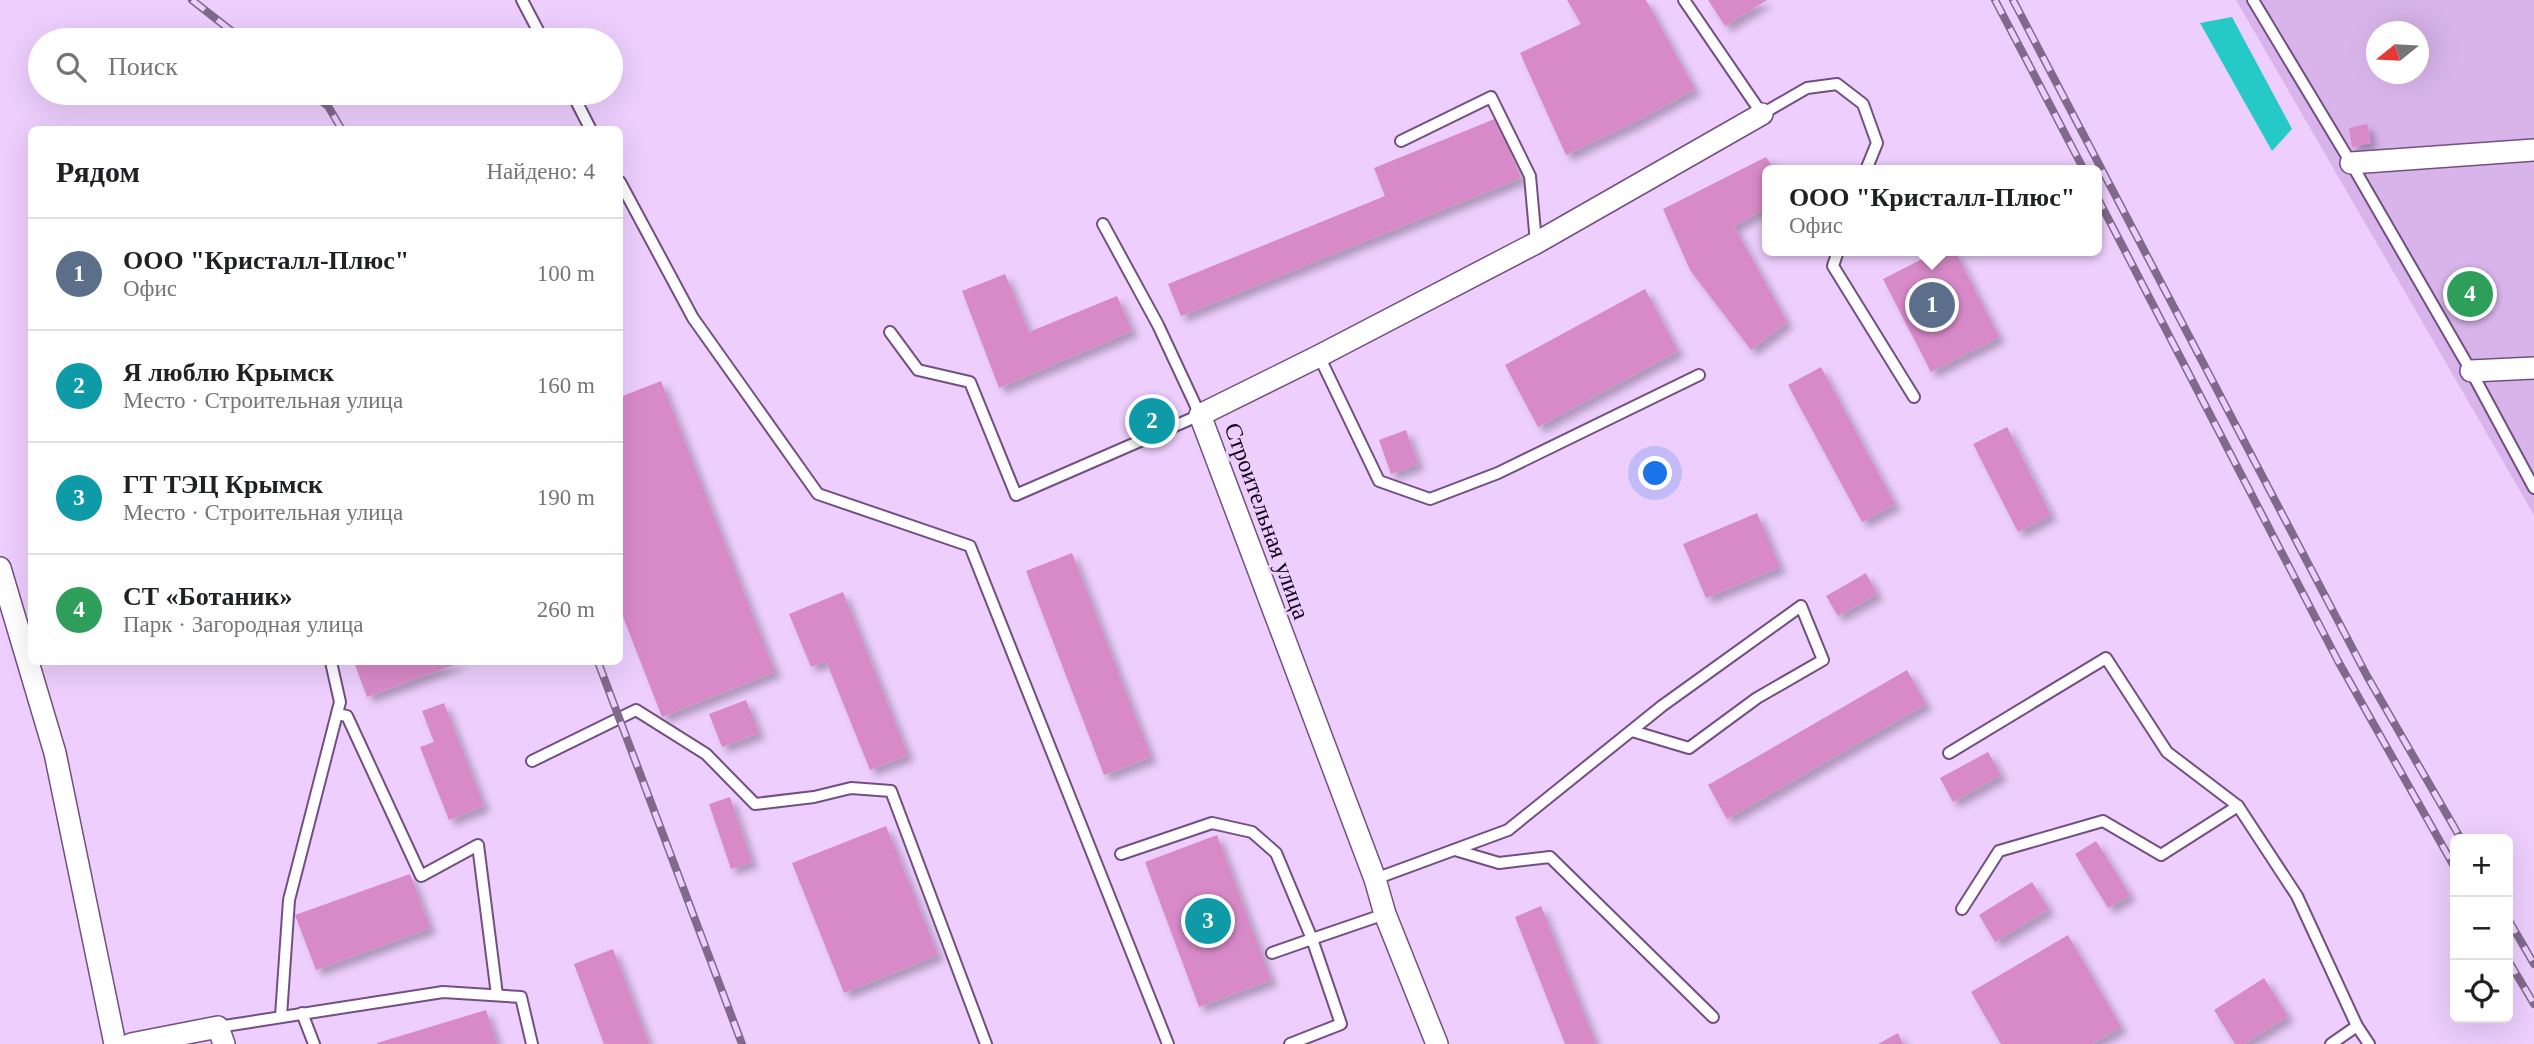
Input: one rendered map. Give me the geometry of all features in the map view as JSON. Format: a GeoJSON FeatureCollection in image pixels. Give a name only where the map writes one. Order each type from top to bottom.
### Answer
{"type":"FeatureCollection","features":[{"type":"Feature","properties":{"kind":"street","name":"Строительная улица"},"geometry":{"type":"LineString","coordinates":[[1437,1044],[1385,914],[1375,879],[1200,415],[1536,243],[1762,114]]}},
{"type":"Feature","properties":{"kind":"street"},"geometry":{"type":"LineString","coordinates":[[2351,163],[2534,150]]}},
{"type":"Feature","properties":{"kind":"street"},"geometry":{"type":"LineString","coordinates":[[2471,371],[2534,368]]}},
{"type":"Feature","properties":{"kind":"street"},"geometry":{"type":"LineString","coordinates":[[0,568],[28,662]]}},
{"type":"Feature","properties":{"kind":"street"},"geometry":{"type":"LineString","coordinates":[[29,665],[55,753],[115,1044]]}},
{"type":"Feature","properties":{"kind":"street"},"geometry":{"type":"LineString","coordinates":[[131,1044],[221,1035]]}},
{"type":"Feature","properties":{"kind":"lane"},"geometry":{"type":"LineString","coordinates":[[522,0],[537,28]]}},
{"type":"Feature","properties":{"kind":"lane"},"geometry":{"type":"LineString","coordinates":[[1684,0],[1762,114],[1807,88],[1837,84],[1863,104],[1877,143],[1868,165]]}},
{"type":"Feature","properties":{"kind":"lane"},"geometry":{"type":"LineString","coordinates":[[2253,0],[2471,371],[2534,488]]}},
{"type":"Feature","properties":{"kind":"lane"},"geometry":{"type":"LineString","coordinates":[[1401,141],[1491,97],[1531,176],[1536,243]]}},
{"type":"Feature","properties":{"kind":"lane"},"geometry":{"type":"LineString","coordinates":[[578,105],[590,126]]}},
{"type":"Feature","properties":{"kind":"lane"},"geometry":{"type":"LineString","coordinates":[[623,188],[693,318],[818,494],[970,546],[1168,1044]]}},
{"type":"Feature","properties":{"kind":"lane"},"geometry":{"type":"LineString","coordinates":[[890,332],[918,370],[970,382],[1017,495],[1200,415],[1158,325],[1103,224]]}},
{"type":"Feature","properties":{"kind":"lane"},"geometry":{"type":"LineString","coordinates":[[1836,256],[1833,266],[1914,397]]}},
{"type":"Feature","properties":{"kind":"lane"},"geometry":{"type":"LineString","coordinates":[[1319,356],[1379,481],[1430,499],[1497,473],[1699,375]]}},
{"type":"Feature","properties":{"kind":"lane"},"geometry":{"type":"LineString","coordinates":[[1375,879],[1508,830],[1662,706],[1801,606],[1823,660],[1757,698],[1689,748],[1632,731]]}},
{"type":"Feature","properties":{"kind":"lane"},"geometry":{"type":"LineString","coordinates":[[1949,753],[2106,658],[2166,752],[2238,806],[2297,896],[2357,1026],[2368,1044]]}},
{"type":"Feature","properties":{"kind":"lane"},"geometry":{"type":"LineString","coordinates":[[281,1016],[289,900],[340,702],[332,665]]}},
{"type":"Feature","properties":{"kind":"lane"},"geometry":{"type":"LineString","coordinates":[[532,761],[636,710],[706,754],[755,804],[814,797],[851,788],[891,791],[986,1044]]}},
{"type":"Feature","properties":{"kind":"lane"},"geometry":{"type":"LineString","coordinates":[[337,714],[347,716],[421,876],[478,845],[497,995]]}},
{"type":"Feature","properties":{"kind":"lane"},"geometry":{"type":"LineString","coordinates":[[1962,909],[2000,851],[2103,821],[2161,855],[2238,806]]}},
{"type":"Feature","properties":{"kind":"lane"},"geometry":{"type":"LineString","coordinates":[[1121,854],[1212,823],[1252,832],[1276,853],[1312,939],[1341,1024],[1290,1044]]}},
{"type":"Feature","properties":{"kind":"lane"},"geometry":{"type":"LineString","coordinates":[[1455,850],[1499,863],[1550,857],[1713,1017]]}},
{"type":"Feature","properties":{"kind":"lane"},"geometry":{"type":"LineString","coordinates":[[1272,953],[1385,914]]}},
{"type":"Feature","properties":{"kind":"lane"},"geometry":{"type":"LineString","coordinates":[[221,1035],[281,1016],[443,992],[521,996],[532,1044]]}},
{"type":"Feature","properties":{"kind":"lane"},"geometry":{"type":"LineString","coordinates":[[302,1013],[314,1044]]}},
{"type":"Feature","properties":{"kind":"lane"},"geometry":{"type":"LineString","coordinates":[[2331,1044],[2357,1026]]}},
{"type":"Feature","properties":{"kind":"shaded area"},"geometry":{"type":"Polygon","coordinates":[[[2236,0],[2534,0],[2534,515],[2236,0]]]}},
{"type":"Feature","properties":{"kind":"shaded area"},"geometry":{"type":"Polygon","coordinates":[[[2232,17],[2292,129],[2272,151],[2200,23],[2232,17]]]}},
{"type":"Feature","properties":{"kind":"building"},"geometry":{"type":"Polygon","coordinates":[[[1567,0],[1646,0],[1695,89],[1566,155],[1520,53],[1581,24],[1567,0]]]}},
{"type":"Feature","properties":{"kind":"building"},"geometry":{"type":"Polygon","coordinates":[[[1708,0],[1767,0],[1725,26],[1708,0]]]}},
{"type":"Feature","properties":{"kind":"building"},"geometry":{"type":"Polygon","coordinates":[[[1497,118],[1521,178],[1181,316],[1168,284],[1385,196],[1374,168],[1497,118]]]}},
{"type":"Feature","properties":{"kind":"building"},"geometry":{"type":"Polygon","coordinates":[[[2367,124],[2371,143],[2352,147],[2349,128],[2367,124]]]}},
{"type":"Feature","properties":{"kind":"building"},"geometry":{"type":"Polygon","coordinates":[[[1766,157],[1772,165],[1762,165],[1762,210],[1734,226],[1787,322],[1751,350],[1690,270],[1663,209],[1766,157]]]}},
{"type":"Feature","properties":{"kind":"building"},"geometry":{"type":"Polygon","coordinates":[[[1928,256],[1958,256],[1999,337],[1931,372],[1883,279],[1928,256]]]}},
{"type":"Feature","properties":{"kind":"building"},"geometry":{"type":"Polygon","coordinates":[[[1005,274],[1029,332],[1117,296],[1132,331],[999,388],[962,291],[1005,274]]]}},
{"type":"Feature","properties":{"kind":"building"},"geometry":{"type":"Polygon","coordinates":[[[1645,289],[1678,351],[1538,427],[1505,365],[1645,289]]]}},
{"type":"Feature","properties":{"kind":"building"},"geometry":{"type":"Polygon","coordinates":[[[1821,367],[1895,504],[1862,522],[1788,385],[1821,367]]]}},
{"type":"Feature","properties":{"kind":"building"},"geometry":{"type":"Polygon","coordinates":[[[661,381],[775,672],[662,717],[623,617],[623,396],[661,381]]]}},
{"type":"Feature","properties":{"kind":"building"},"geometry":{"type":"Polygon","coordinates":[[[2007,427],[2051,515],[2018,532],[1973,444],[2007,427]]]}},
{"type":"Feature","properties":{"kind":"building"},"geometry":{"type":"Polygon","coordinates":[[[1406,430],[1418,464],[1391,474],[1379,440],[1406,430]]]}},
{"type":"Feature","properties":{"kind":"building"},"geometry":{"type":"Polygon","coordinates":[[[1757,513],[1780,567],[1706,598],[1683,544],[1757,513]]]}},
{"type":"Feature","properties":{"kind":"building"},"geometry":{"type":"Polygon","coordinates":[[[1072,553],[1151,757],[1104,775],[1026,571],[1072,553]]]}},
{"type":"Feature","properties":{"kind":"building"},"geometry":{"type":"Polygon","coordinates":[[[1866,573],[1877,594],[1838,616],[1826,596],[1866,573]]]}},
{"type":"Feature","properties":{"kind":"building"},"geometry":{"type":"Polygon","coordinates":[[[843,592],[908,755],[870,770],[826,661],[811,667],[789,614],[843,592]]]}},
{"type":"Feature","properties":{"kind":"building"},"geometry":{"type":"Polygon","coordinates":[[[355,665],[454,665],[367,697],[355,665]]]}},
{"type":"Feature","properties":{"kind":"building"},"geometry":{"type":"Polygon","coordinates":[[[1907,670],[1926,704],[1727,819],[1708,785],[1907,670]]]}},
{"type":"Feature","properties":{"kind":"building"},"geometry":{"type":"Polygon","coordinates":[[[746,700],[759,733],[722,747],[709,714],[746,700]]]}},
{"type":"Feature","properties":{"kind":"building"},"geometry":{"type":"Polygon","coordinates":[[[444,703],[484,806],[449,820],[420,747],[434,742],[422,711],[444,703]]]}},
{"type":"Feature","properties":{"kind":"building"},"geometry":{"type":"Polygon","coordinates":[[[1988,752],[2001,775],[1953,802],[1940,778],[1988,752]]]}},
{"type":"Feature","properties":{"kind":"building"},"geometry":{"type":"Polygon","coordinates":[[[730,797],[752,862],[731,869],[709,804],[730,797]]]}},
{"type":"Feature","properties":{"kind":"building"},"geometry":{"type":"Polygon","coordinates":[[[886,826],[938,955],[844,993],[792,863],[886,826]]]}},
{"type":"Feature","properties":{"kind":"building"},"geometry":{"type":"Polygon","coordinates":[[[1217,835],[1271,980],[1199,1007],[1145,862],[1217,835]]]}},
{"type":"Feature","properties":{"kind":"building"},"geometry":{"type":"Polygon","coordinates":[[[2096,841],[2130,895],[2108,908],[2075,854],[2096,841]]]}},
{"type":"Feature","properties":{"kind":"building"},"geometry":{"type":"Polygon","coordinates":[[[410,874],[430,928],[316,970],[295,915],[410,874]]]}},
{"type":"Feature","properties":{"kind":"building"},"geometry":{"type":"Polygon","coordinates":[[[2032,882],[2049,909],[1995,942],[1979,915],[2032,882]]]}},
{"type":"Feature","properties":{"kind":"building"},"geometry":{"type":"Polygon","coordinates":[[[1541,906],[1596,1044],[1565,1044],[1515,917],[1541,906]]]}},
{"type":"Feature","properties":{"kind":"building"},"geometry":{"type":"Polygon","coordinates":[[[2068,935],[2121,1027],[2092,1044],[2001,1044],[1971,992],[2068,935]]]}},
{"type":"Feature","properties":{"kind":"building"},"geometry":{"type":"Polygon","coordinates":[[[613,949],[649,1044],[604,1044],[574,964],[613,949]]]}},
{"type":"Feature","properties":{"kind":"building"},"geometry":{"type":"Polygon","coordinates":[[[2264,978],[2288,1016],[2244,1044],[2235,1044],[2214,1010],[2264,978]]]}},
{"type":"Feature","properties":{"kind":"building"},"geometry":{"type":"Polygon","coordinates":[[[486,1010],[497,1044],[377,1044],[377,1043],[486,1010]]]}},
{"type":"Feature","properties":{"kind":"building"},"geometry":{"type":"Polygon","coordinates":[[[1898,1033],[1903,1044],[1878,1044],[1898,1033]]]}},
{"type":"Feature","properties":{"kind":"railway"},"geometry":{"type":"LineString","coordinates":[[192,0],[228,28]]}},
{"type":"Feature","properties":{"kind":"railway"},"geometry":{"type":"LineString","coordinates":[[1995,0],[2081,165]]}},
{"type":"Feature","properties":{"kind":"railway"},"geometry":{"type":"LineString","coordinates":[[2013,0],[2099,165]]}},
{"type":"Feature","properties":{"kind":"railway"},"geometry":{"type":"LineString","coordinates":[[327,105],[340,126]]}},
{"type":"Feature","properties":{"kind":"railway"},"geometry":{"type":"LineString","coordinates":[[2102,170],[2367,676],[2458,834]]}},
{"type":"Feature","properties":{"kind":"railway"},"geometry":{"type":"LineString","coordinates":[[2102,207],[2338,661],[2450,859]]}},
{"type":"Feature","properties":{"kind":"railway"},"geometry":{"type":"LineString","coordinates":[[599,665],[742,1044]]}},
{"type":"Feature","properties":{"kind":"railway"},"geometry":{"type":"LineString","coordinates":[[2513,928],[2534,964]]}},
{"type":"Feature","properties":{"kind":"railway"},"geometry":{"type":"LineString","coordinates":[[2513,968],[2534,1004]]}},
{"type":"Feature","properties":{"kind":"place","name":"СТ «Ботаник»"},"geometry":{"type":"Point","coordinates":[2470,294]}},
{"type":"Feature","properties":{"kind":"place","name":"ООО \"Кристалл-Плюс\""},"geometry":{"type":"Point","coordinates":[1932,305]}},
{"type":"Feature","properties":{"kind":"place","name":"Я люблю Крымск"},"geometry":{"type":"Point","coordinates":[1152,421]}},
{"type":"Feature","properties":{"kind":"place","name":"ГТ ТЭЦ Крымск"},"geometry":{"type":"Point","coordinates":[1208,921]}}]}
